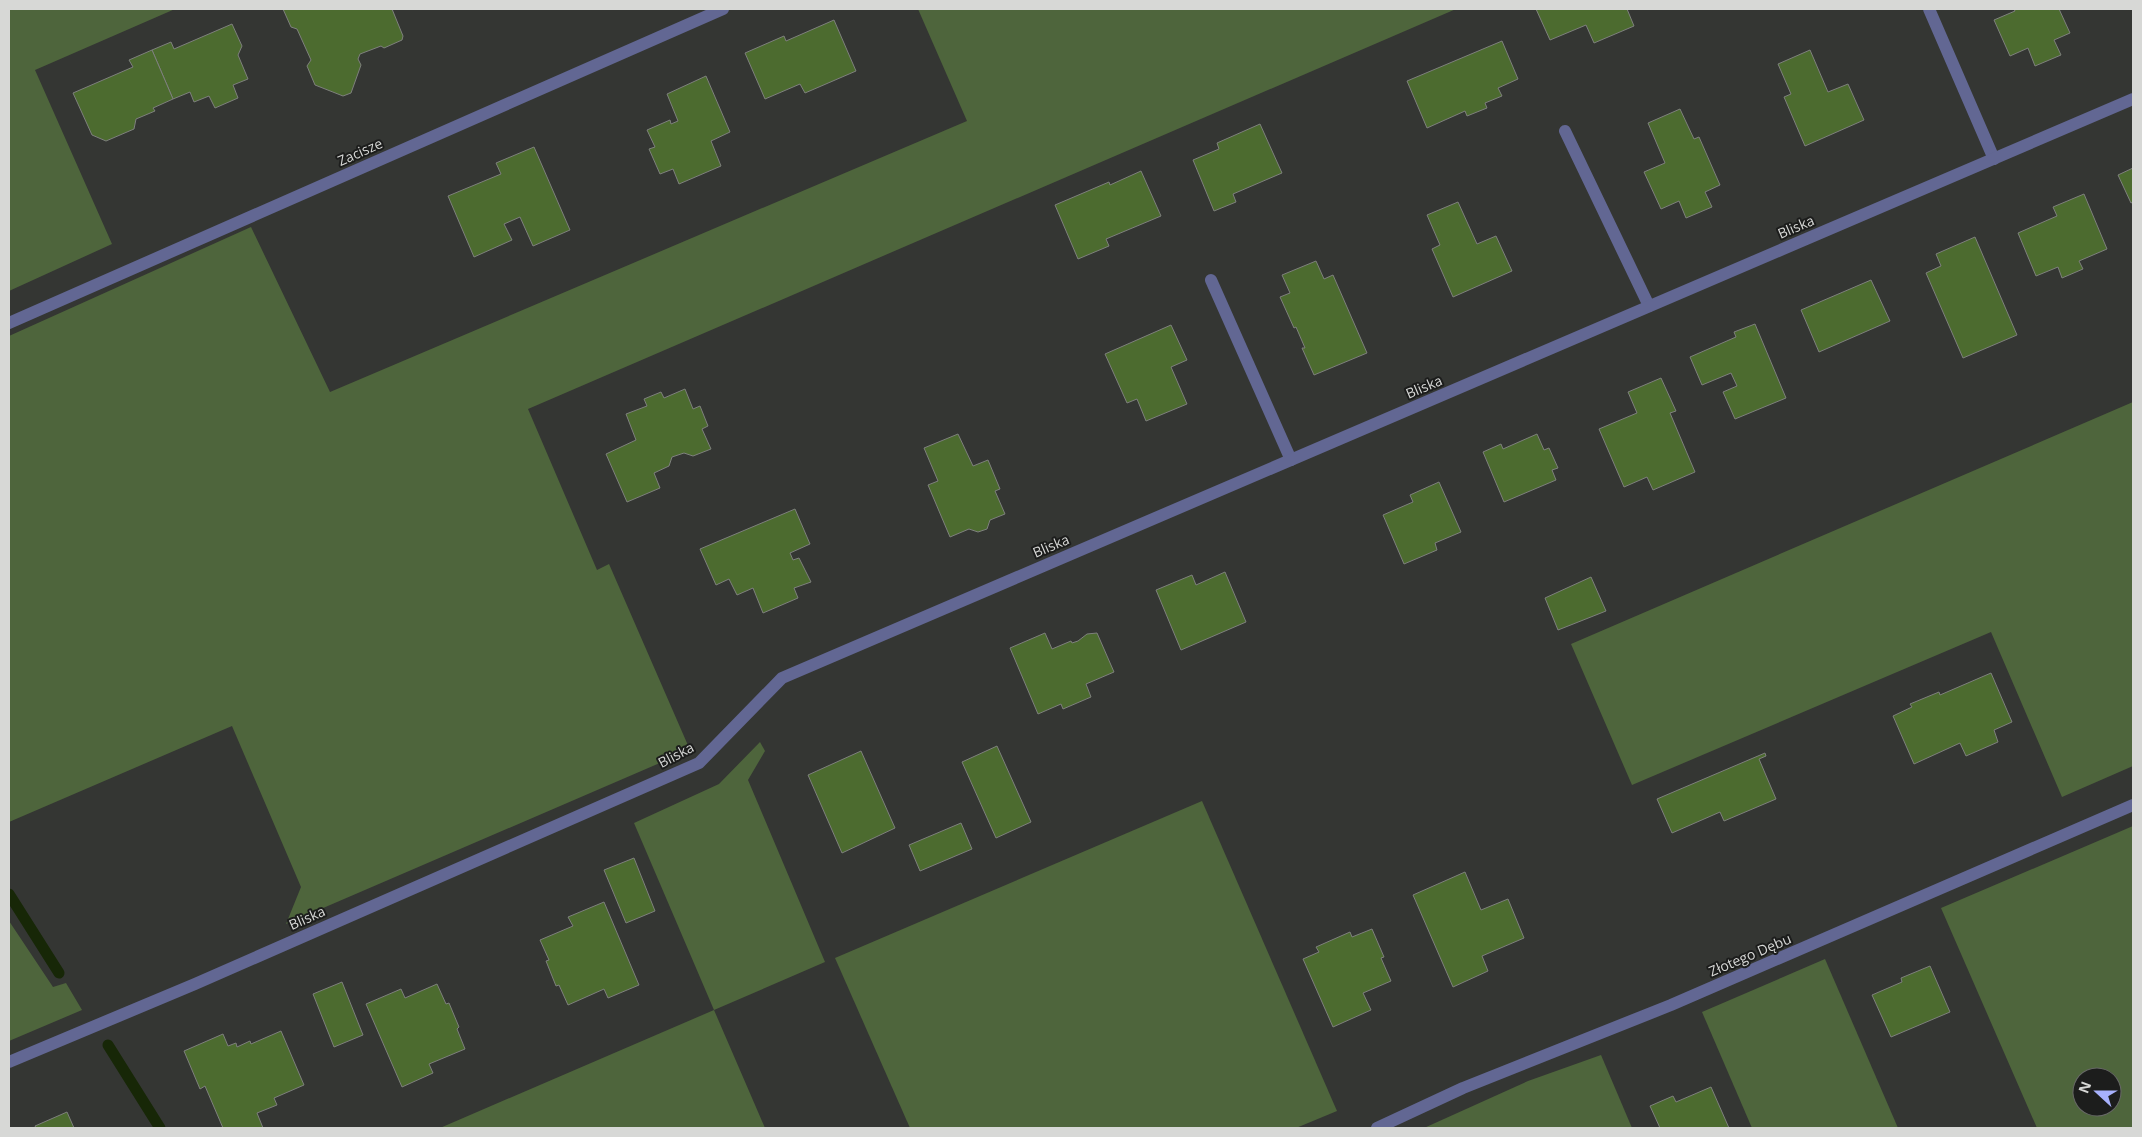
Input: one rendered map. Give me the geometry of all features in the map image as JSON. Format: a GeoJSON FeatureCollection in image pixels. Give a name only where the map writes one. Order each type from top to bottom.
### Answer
{"type":"FeatureCollection","features":[{"type":"Feature","properties":{"kind":"street","name":"Zacisze"},"geometry":{"type":"LineString","coordinates":[[9,323],[723,9]]}},
{"type":"Feature","properties":{"kind":"street"},"geometry":{"type":"LineString","coordinates":[[1929,9],[1994,158]]}},
{"type":"Feature","properties":{"kind":"street","name":"Bliska"},"geometry":{"type":"LineString","coordinates":[[9,1062],[195,984],[699,763],[782,678],[2133,99]]}},
{"type":"Feature","properties":{"kind":"street"},"geometry":{"type":"LineString","coordinates":[[1565,131],[1649,306]]}},
{"type":"Feature","properties":{"kind":"street"},"geometry":{"type":"LineString","coordinates":[[1211,280],[1291,460]]}},
{"type":"Feature","properties":{"kind":"street","name":"Złotego Dębu"},"geometry":{"type":"LineString","coordinates":[[1377,1128],[1463,1088],[1671,1005],[2133,805]]}},
{"type":"Feature","properties":{"kind":"green space"},"geometry":{"type":"Polygon","coordinates":[[[9,9],[175,9],[35,70],[112,244],[9,291],[9,9]]]}},
{"type":"Feature","properties":{"kind":"green space"},"geometry":{"type":"Polygon","coordinates":[[[918,9],[1456,9],[528,409],[597,570],[609,564],[690,750],[286,924],[301,887],[232,726],[9,822],[9,336],[251,227],[330,392],[967,121],[918,9]]]}},
{"type":"Feature","properties":{"kind":"green space"},"geometry":{"type":"Polygon","coordinates":[[[2133,402],[2133,766],[2062,797],[1991,632],[1632,785],[1571,644],[2133,402]]]}},
{"type":"Feature","properties":{"kind":"green space"},"geometry":{"type":"Polygon","coordinates":[[[760,742],[765,751],[748,780],[825,962],[714,1010],[634,823],[719,784],[760,742]]]}},
{"type":"Feature","properties":{"kind":"green space"},"geometry":{"type":"Polygon","coordinates":[[[1202,801],[1337,1111],[1296,1128],[910,1128],[835,958],[1202,801]]]}},
{"type":"Feature","properties":{"kind":"green space"},"geometry":{"type":"Polygon","coordinates":[[[2133,826],[2133,1128],[2037,1128],[1941,908],[2133,826]]]}},
{"type":"Feature","properties":{"kind":"green space"},"geometry":{"type":"Polygon","coordinates":[[[9,921],[53,987],[66,983],[82,1010],[9,1041],[9,921]]]}},
{"type":"Feature","properties":{"kind":"green space"},"geometry":{"type":"Polygon","coordinates":[[[1825,959],[1898,1128],[1752,1128],[1702,1012],[1825,959]]]}},
{"type":"Feature","properties":{"kind":"green space"},"geometry":{"type":"Polygon","coordinates":[[[714,1010],[765,1128],[440,1128],[714,1010]]]}},
{"type":"Feature","properties":{"kind":"green space"},"geometry":{"type":"Polygon","coordinates":[[[1601,1055],[1632,1128],[1424,1128],[1528,1081],[1601,1055]]]}},
{"type":"Feature","properties":{"kind":"building"},"geometry":{"type":"Polygon","coordinates":[[[283,9],[392,9],[403,36],[402,40],[384,48],[381,46],[360,54],[358,59],[361,65],[351,93],[343,96],[315,85],[307,66],[311,60],[297,29],[291,27],[283,9]]]}},
{"type":"Feature","properties":{"kind":"building"},"geometry":{"type":"Polygon","coordinates":[[[1536,9],[1627,9],[1634,26],[1594,43],[1586,25],[1550,40],[1536,9]]]}},
{"type":"Feature","properties":{"kind":"building"},"geometry":{"type":"Polygon","coordinates":[[[2014,9],[2059,9],[2070,33],[2054,40],[2061,55],[2035,66],[2028,48],[2010,56],[1994,20],[2015,11],[2014,9]]]}},
{"type":"Feature","properties":{"kind":"building"},"geometry":{"type":"Polygon","coordinates":[[[834,20],[856,71],[805,93],[800,84],[765,99],[745,53],[784,36],[786,41],[834,20]]]}},
{"type":"Feature","properties":{"kind":"building"},"geometry":{"type":"Polygon","coordinates":[[[232,24],[242,46],[238,55],[248,79],[233,85],[238,98],[215,108],[209,96],[194,102],[190,92],[173,99],[152,50],[171,42],[174,49],[232,24]]]}},
{"type":"Feature","properties":{"kind":"building"},"geometry":{"type":"Polygon","coordinates":[[[1502,41],[1518,79],[1498,88],[1502,96],[1485,103],[1487,108],[1467,116],[1465,111],[1427,128],[1407,81],[1502,41]]]}},
{"type":"Feature","properties":{"kind":"building"},"geometry":{"type":"Polygon","coordinates":[[[152,50],[173,99],[153,108],[155,111],[136,119],[134,129],[106,141],[92,135],[73,93],[133,67],[129,60],[152,50]]]}},
{"type":"Feature","properties":{"kind":"building"},"geometry":{"type":"Polygon","coordinates":[[[1810,50],[1828,92],[1848,84],[1864,120],[1805,146],[1784,97],[1791,94],[1778,64],[1810,50]]]}},
{"type":"Feature","properties":{"kind":"building"},"geometry":{"type":"Polygon","coordinates":[[[706,76],[730,132],[711,141],[721,166],[679,184],[673,169],[660,174],[649,149],[655,147],[647,130],[670,120],[671,124],[678,121],[667,94],[706,76]]]}},
{"type":"Feature","properties":{"kind":"building"},"geometry":{"type":"Polygon","coordinates":[[[1680,109],[1694,139],[1699,137],[1720,185],[1705,192],[1712,207],[1686,218],[1679,201],[1661,209],[1644,172],[1665,163],[1648,123],[1680,109]]]}},
{"type":"Feature","properties":{"kind":"building"},"geometry":{"type":"Polygon","coordinates":[[[1260,124],[1282,173],[1233,194],[1236,202],[1214,211],[1193,160],[1219,149],[1217,143],[1260,124]]]}},
{"type":"Feature","properties":{"kind":"building"},"geometry":{"type":"Polygon","coordinates":[[[534,147],[570,230],[533,246],[520,217],[504,224],[512,240],[474,257],[448,196],[501,174],[496,163],[534,147]]]}},
{"type":"Feature","properties":{"kind":"building"},"geometry":{"type":"Polygon","coordinates":[[[2133,168],[2133,202],[2131,203],[2118,175],[2133,168]]]}},
{"type":"Feature","properties":{"kind":"building"},"geometry":{"type":"Polygon","coordinates":[[[1141,171],[1161,216],[1106,239],[1109,246],[1078,259],[1055,205],[1109,182],[1110,185],[1141,171]]]}},
{"type":"Feature","properties":{"kind":"building"},"geometry":{"type":"Polygon","coordinates":[[[2084,194],[2107,249],[2079,261],[2083,269],[2062,278],[2058,267],[2036,276],[2018,233],[2057,216],[2053,207],[2084,194]]]}},
{"type":"Feature","properties":{"kind":"building"},"geometry":{"type":"Polygon","coordinates":[[[1458,202],[1477,244],[1496,236],[1512,271],[1453,297],[1432,249],[1440,245],[1427,215],[1458,202]]]}},
{"type":"Feature","properties":{"kind":"building"},"geometry":{"type":"Polygon","coordinates":[[[1975,237],[2017,335],[1963,358],[1926,273],[1941,266],[1936,254],[1975,237]]]}},
{"type":"Feature","properties":{"kind":"building"},"geometry":{"type":"Polygon","coordinates":[[[1316,261],[1324,279],[1333,275],[1367,353],[1314,375],[1302,348],[1305,348],[1296,327],[1294,328],[1280,297],[1290,293],[1282,275],[1316,261]]]}},
{"type":"Feature","properties":{"kind":"building"},"geometry":{"type":"Polygon","coordinates":[[[1871,280],[1890,321],[1819,352],[1801,310],[1871,280]]]}},
{"type":"Feature","properties":{"kind":"building"},"geometry":{"type":"Polygon","coordinates":[[[1755,324],[1786,398],[1735,419],[1723,392],[1737,386],[1731,373],[1702,385],[1690,357],[1736,337],[1734,332],[1755,324]]]}},
{"type":"Feature","properties":{"kind":"building"},"geometry":{"type":"Polygon","coordinates":[[[1171,325],[1187,360],[1171,367],[1187,404],[1146,421],[1137,399],[1127,403],[1105,354],[1171,325]]]}},
{"type":"Feature","properties":{"kind":"building"},"geometry":{"type":"Polygon","coordinates":[[[1661,378],[1676,411],[1670,413],[1695,472],[1653,490],[1647,477],[1624,487],[1599,429],[1637,413],[1628,392],[1661,378]]]}},
{"type":"Feature","properties":{"kind":"building"},"geometry":{"type":"Polygon","coordinates":[[[685,389],[693,409],[700,406],[708,426],[702,429],[711,449],[693,456],[684,453],[672,457],[669,466],[654,473],[660,488],[627,502],[606,454],[636,440],[626,414],[647,406],[644,399],[661,392],[664,398],[685,389]]]}},
{"type":"Feature","properties":{"kind":"building"},"geometry":{"type":"Polygon","coordinates":[[[958,434],[973,466],[988,460],[1000,489],[995,491],[1005,514],[990,520],[987,529],[978,532],[969,529],[950,537],[928,485],[938,481],[924,448],[958,434]]]}},
{"type":"Feature","properties":{"kind":"building"},"geometry":{"type":"Polygon","coordinates":[[[1537,434],[1544,450],[1549,448],[1558,468],[1552,470],[1556,480],[1504,502],[1483,452],[1501,444],[1503,449],[1537,434]]]}},
{"type":"Feature","properties":{"kind":"building"},"geometry":{"type":"Polygon","coordinates":[[[1439,482],[1461,532],[1435,543],[1437,550],[1404,564],[1383,515],[1413,502],[1410,495],[1439,482]]]}},
{"type":"Feature","properties":{"kind":"building"},"geometry":{"type":"Polygon","coordinates":[[[795,509],[810,544],[790,553],[793,560],[799,558],[811,582],[794,588],[798,598],[763,613],[753,588],[737,595],[729,579],[716,585],[700,549],[795,509]]]}},
{"type":"Feature","properties":{"kind":"building"},"geometry":{"type":"Polygon","coordinates":[[[1225,572],[1246,622],[1181,650],[1156,590],[1192,575],[1196,585],[1225,572]]]}},
{"type":"Feature","properties":{"kind":"building"},"geometry":{"type":"Polygon","coordinates":[[[1591,577],[1606,611],[1558,630],[1545,598],[1591,577]]]}},
{"type":"Feature","properties":{"kind":"building"},"geometry":{"type":"Polygon","coordinates":[[[1045,633],[1052,649],[1071,641],[1072,643],[1078,641],[1087,634],[1097,633],[1114,672],[1086,684],[1091,697],[1063,709],[1061,704],[1038,714],[1010,648],[1045,633]]]}},
{"type":"Feature","properties":{"kind":"building"},"geometry":{"type":"Polygon","coordinates":[[[1991,673],[2012,722],[1994,730],[1998,742],[1966,756],[1960,743],[1914,764],[1893,716],[1912,707],[1910,704],[1939,692],[1940,695],[1991,673]]]}},
{"type":"Feature","properties":{"kind":"building"},"geometry":{"type":"Polygon","coordinates":[[[997,746],[1031,822],[996,838],[962,762],[997,746]]]}},
{"type":"Feature","properties":{"kind":"building"},"geometry":{"type":"Polygon","coordinates":[[[861,751],[895,828],[842,853],[808,775],[861,751]]]}},
{"type":"Feature","properties":{"kind":"building"},"geometry":{"type":"Polygon","coordinates":[[[1765,753],[1766,756],[1759,759],[1776,799],[1724,821],[1720,812],[1672,833],[1657,799],[1765,753]]]}},
{"type":"Feature","properties":{"kind":"building"},"geometry":{"type":"Polygon","coordinates":[[[961,823],[972,849],[920,871],[909,845],[961,823]]]}},
{"type":"Feature","properties":{"kind":"building"},"geometry":{"type":"Polygon","coordinates":[[[634,858],[655,911],[626,923],[604,870],[634,858]]]}},
{"type":"Feature","properties":{"kind":"building"},"geometry":{"type":"Polygon","coordinates":[[[1465,872],[1481,910],[1508,899],[1524,938],[1482,956],[1488,971],[1453,987],[1413,895],[1465,872]]]}},
{"type":"Feature","properties":{"kind":"building"},"geometry":{"type":"Polygon","coordinates":[[[604,902],[639,985],[608,998],[604,989],[568,1005],[559,985],[556,986],[546,961],[549,960],[540,940],[573,926],[568,917],[604,902]]]}},
{"type":"Feature","properties":{"kind":"building"},"geometry":{"type":"Polygon","coordinates":[[[1372,929],[1384,957],[1381,958],[1391,981],[1363,993],[1371,1010],[1333,1027],[1303,959],[1319,952],[1316,947],[1350,932],[1352,937],[1372,929]]]}},
{"type":"Feature","properties":{"kind":"building"},"geometry":{"type":"Polygon","coordinates":[[[1930,966],[1950,1012],[1891,1037],[1872,995],[1902,982],[1901,978],[1930,966]]]}},
{"type":"Feature","properties":{"kind":"building"},"geometry":{"type":"Polygon","coordinates":[[[342,982],[363,1035],[334,1047],[313,994],[342,982]]]}},
{"type":"Feature","properties":{"kind":"building"},"geometry":{"type":"Polygon","coordinates":[[[437,984],[446,1004],[449,1003],[459,1027],[457,1029],[465,1049],[429,1064],[433,1073],[402,1087],[366,1004],[401,989],[405,998],[437,984]]]}},
{"type":"Feature","properties":{"kind":"building"},"geometry":{"type":"Polygon","coordinates":[[[281,1031],[304,1085],[274,1098],[277,1105],[257,1113],[263,1128],[223,1128],[205,1086],[200,1089],[184,1051],[223,1034],[228,1046],[236,1043],[237,1047],[250,1041],[251,1044],[281,1031]]]}},
{"type":"Feature","properties":{"kind":"building"},"geometry":{"type":"Polygon","coordinates":[[[1711,1087],[1729,1128],[1660,1128],[1650,1106],[1673,1096],[1676,1102],[1711,1087]]]}},
{"type":"Feature","properties":{"kind":"building"},"geometry":{"type":"Polygon","coordinates":[[[67,1112],[74,1128],[36,1128],[35,1126],[67,1112]]]}},
{"type":"Feature","properties":{"kind":"waterway"},"geometry":{"type":"LineString","coordinates":[[9,894],[59,973]]}},
{"type":"Feature","properties":{"kind":"waterway"},"geometry":{"type":"LineString","coordinates":[[108,1045],[160,1128]]}}]}
